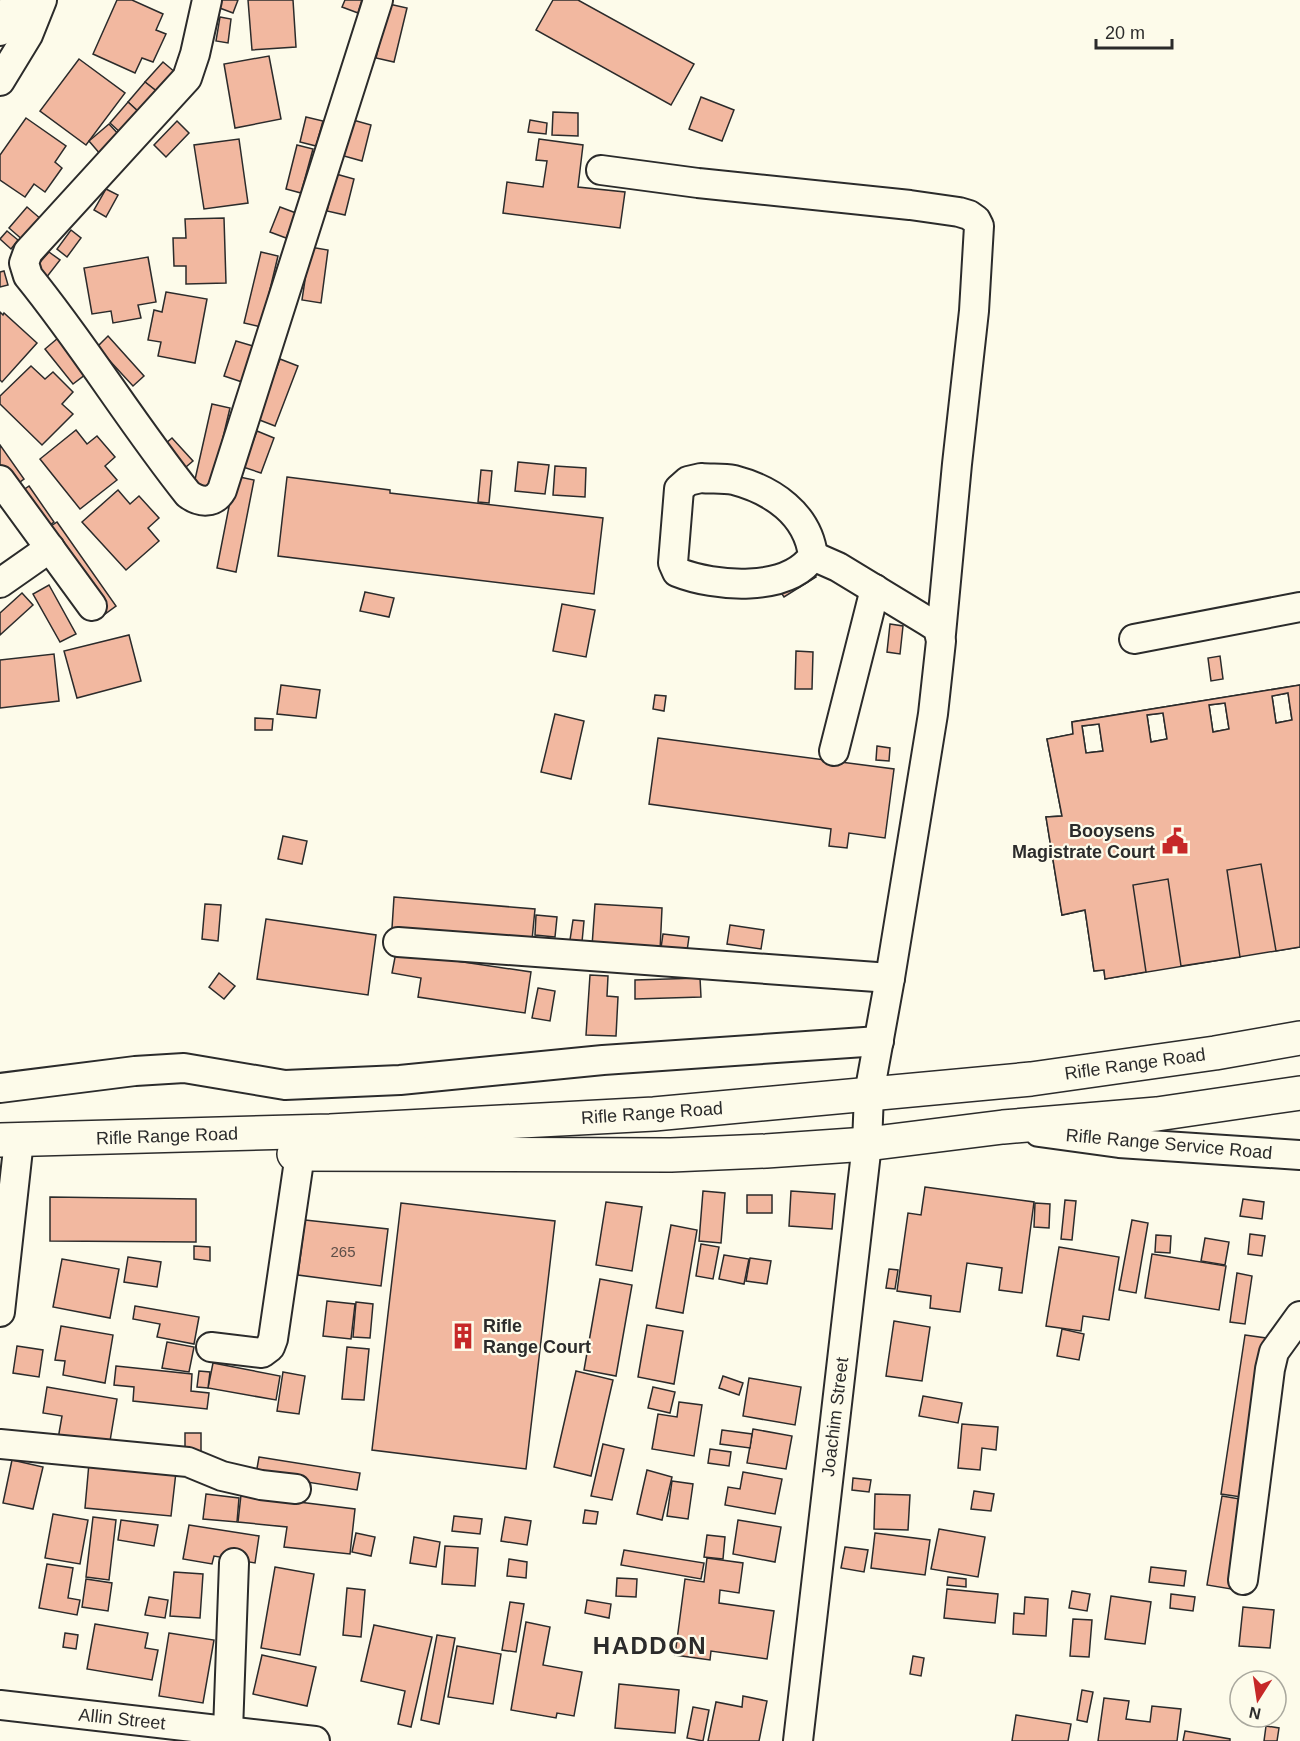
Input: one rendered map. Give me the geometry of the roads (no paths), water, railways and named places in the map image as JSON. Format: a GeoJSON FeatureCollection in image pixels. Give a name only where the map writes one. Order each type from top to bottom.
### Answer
{"type":"FeatureCollection","features":[{"type":"Feature","properties":{"kind":"main road","name":"Rifle Range Road"},"geometry":{"type":"LineString","coordinates":[[9,1148],[666,1113],[1031,1079],[1215,1053],[1300,1038]]}},
{"type":"Feature","properties":{"kind":"main road","name":"Rifle Range Road"},"geometry":{"type":"LineString","coordinates":[[9,1148],[300,1154],[671,1155],[867,1144],[1003,1127],[1157,1114],[1300,1093]]}},
{"type":"Feature","properties":{"kind":"street"},"geometry":{"type":"LineString","coordinates":[[0,31],[16,0]]}},
{"type":"Feature","properties":{"kind":"street"},"geometry":{"type":"LineString","coordinates":[[0,81],[28,35],[42,0]]}},
{"type":"Feature","properties":{"kind":"street"},"geometry":{"type":"LineString","coordinates":[[207,0],[187,78],[28,252],[24,262],[28,276],[99,371],[156,454],[188,494],[206,501],[217,497],[222,490],[378,0]]}},
{"type":"Feature","properties":{"kind":"street","name":"Joachim Street"},"geometry":{"type":"LineString","coordinates":[[601,170],[959,212],[976,220],[979,226],[974,311],[933,714],[869,1094],[867,1144],[798,1741]]}},
{"type":"Feature","properties":{"kind":"street"},"geometry":{"type":"LineString","coordinates":[[701,478],[732,480],[754,487],[780,500],[803,526],[812,543],[813,556],[807,564],[782,578],[761,583],[737,584],[689,577],[677,572],[673,563],[679,489],[688,481],[701,478]]}},
{"type":"Feature","properties":{"kind":"street"},"geometry":{"type":"LineString","coordinates":[[0,480],[92,606]]}},
{"type":"Feature","properties":{"kind":"street"},"geometry":{"type":"LineString","coordinates":[[0,583],[50,548]]}},
{"type":"Feature","properties":{"kind":"street"},"geometry":{"type":"LineString","coordinates":[[813,556],[838,567],[875,589],[938,628],[941,634]]}},
{"type":"Feature","properties":{"kind":"street"},"geometry":{"type":"LineString","coordinates":[[834,752],[875,589]]}},
{"type":"Feature","properties":{"kind":"street"},"geometry":{"type":"LineString","coordinates":[[1134,639],[1300,607]]}},
{"type":"Feature","properties":{"kind":"street"},"geometry":{"type":"LineString","coordinates":[[398,942],[890,978]]}},
{"type":"Feature","properties":{"kind":"street"},"geometry":{"type":"LineString","coordinates":[[0,1088],[135,1071],[184,1068],[285,1085],[400,1080],[603,1060],[879,1041]]}},
{"type":"Feature","properties":{"kind":"street","name":"Rifle Range Service Road"},"geometry":{"type":"LineString","coordinates":[[1003,1127],[1119,1143],[1299,1152]]}},
{"type":"Feature","properties":{"kind":"street"},"geometry":{"type":"LineString","coordinates":[[0,1312],[9,1148]]}},
{"type":"Feature","properties":{"kind":"street"},"geometry":{"type":"LineString","coordinates":[[211,1347],[262,1353],[270,1347],[300,1154]]}},
{"type":"Feature","properties":{"kind":"street"},"geometry":{"type":"LineString","coordinates":[[1243,1580],[1270,1369],[1274,1352],[1300,1316]]}},
{"type":"Feature","properties":{"kind":"street"},"geometry":{"type":"LineString","coordinates":[[0,1444],[188,1462],[222,1476],[261,1485],[296,1489]]}},
{"type":"Feature","properties":{"kind":"street"},"geometry":{"type":"LineString","coordinates":[[228,1731],[234,1563]]}},
{"type":"Feature","properties":{"kind":"street","name":"Allin Street"},"geometry":{"type":"LineString","coordinates":[[0,1705],[315,1741]]}},
{"type":"Feature","properties":{"kind":"place","name":"Booysens Magistrate Court"},"geometry":{"type":"Point","coordinates":[1175,841]}},
{"type":"Feature","properties":{"kind":"place","name":"Rifle Range Court"},"geometry":{"type":"Point","coordinates":[463,1336]}},
{"type":"Feature","properties":{"kind":"district","name":"HADDON"},"geometry":{"type":"Point","coordinates":[650,1646]}}]}
